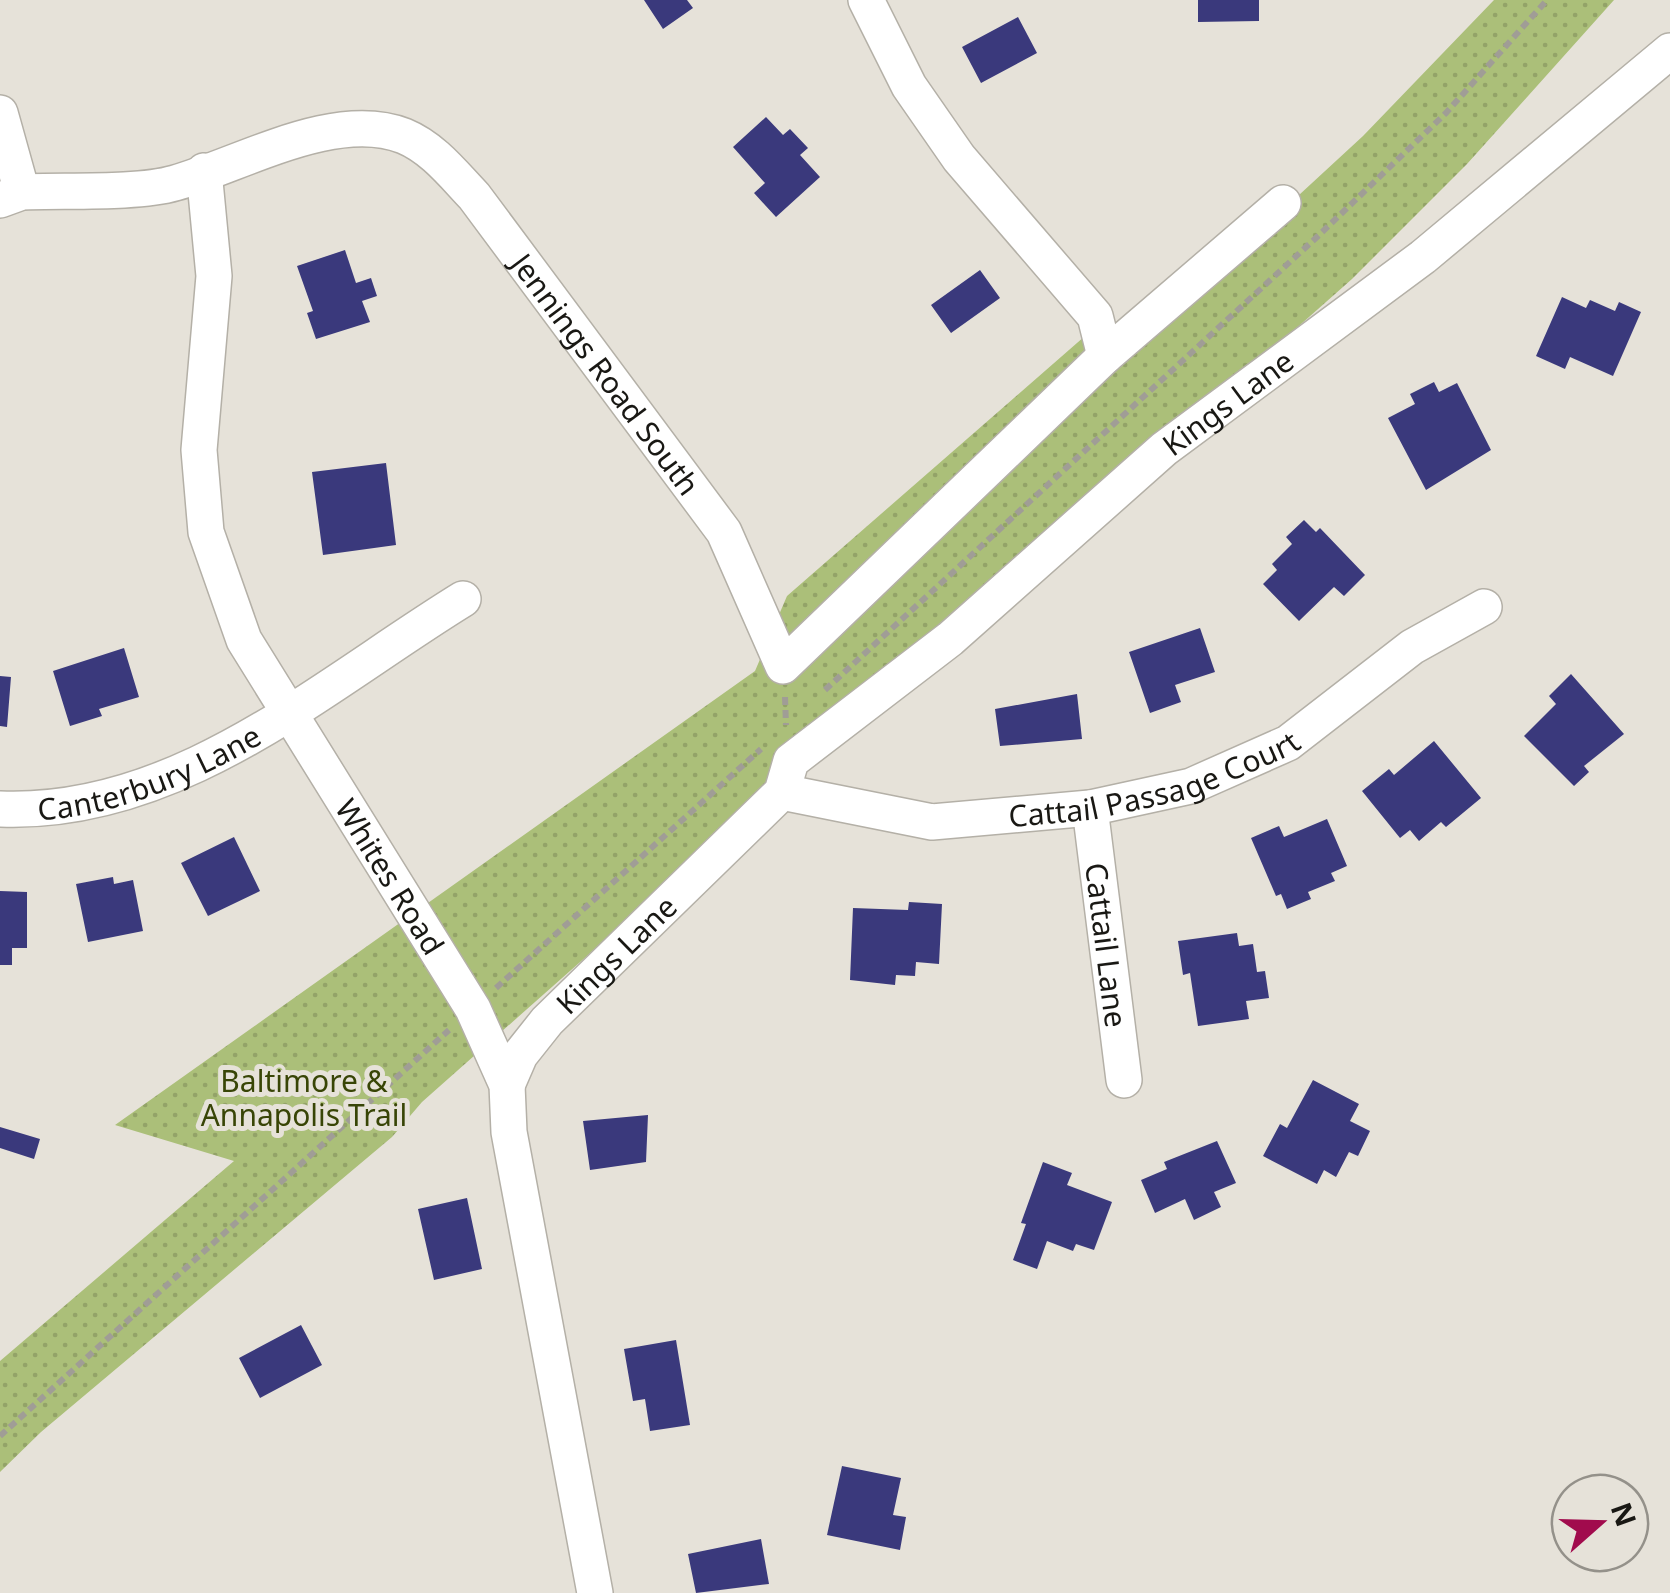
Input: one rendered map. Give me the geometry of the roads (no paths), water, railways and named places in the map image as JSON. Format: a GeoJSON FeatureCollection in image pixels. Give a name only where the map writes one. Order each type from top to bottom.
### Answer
{"type":"FeatureCollection","features":[{"type":"Feature","properties":{"kind":"street"},"geometry":{"type":"LineString","coordinates":[[866,0],[908,86],[959,158],[1095,316],[1105,356],[1283,203]]}},
{"type":"Feature","properties":{"kind":"street","name":"Kings Lane"},"geometry":{"type":"LineString","coordinates":[[506,1085],[520,1054],[547,1021],[787,776],[1164,450],[1423,257],[1670,51]]}},
{"type":"Feature","properties":{"kind":"street","name":"Jennings Road South"},"geometry":{"type":"LineString","coordinates":[[0,113],[11,196],[173,184],[338,130],[378,129],[406,137],[438,158],[474,196],[724,532],[783,666],[1105,356]]}},
{"type":"Feature","properties":{"kind":"street","name":"Whites Road"},"geometry":{"type":"LineString","coordinates":[[204,171],[214,276],[199,450],[206,532],[244,640],[473,1009],[506,1085],[509,1132],[595,1593]]}},
{"type":"Feature","properties":{"kind":"street","name":"Canterbury Lane"},"geometry":{"type":"LineString","coordinates":[[0,809],[74,804],[133,791],[229,749],[463,599]]}},
{"type":"Feature","properties":{"kind":"street","name":"Cattail Passage Court"},"geometry":{"type":"LineString","coordinates":[[787,776],[932,822],[1090,808],[1191,786],[1288,742],[1412,647],[1484,607]]}},
{"type":"Feature","properties":{"kind":"street","name":"Cattail Lane"},"geometry":{"type":"LineString","coordinates":[[1090,808],[1124,1080]]}},
{"type":"Feature","properties":{"kind":"park label","name":"Baltimore & Annapolis Trail"},"geometry":{"type":"Point","coordinates":[304,1097]}}]}
